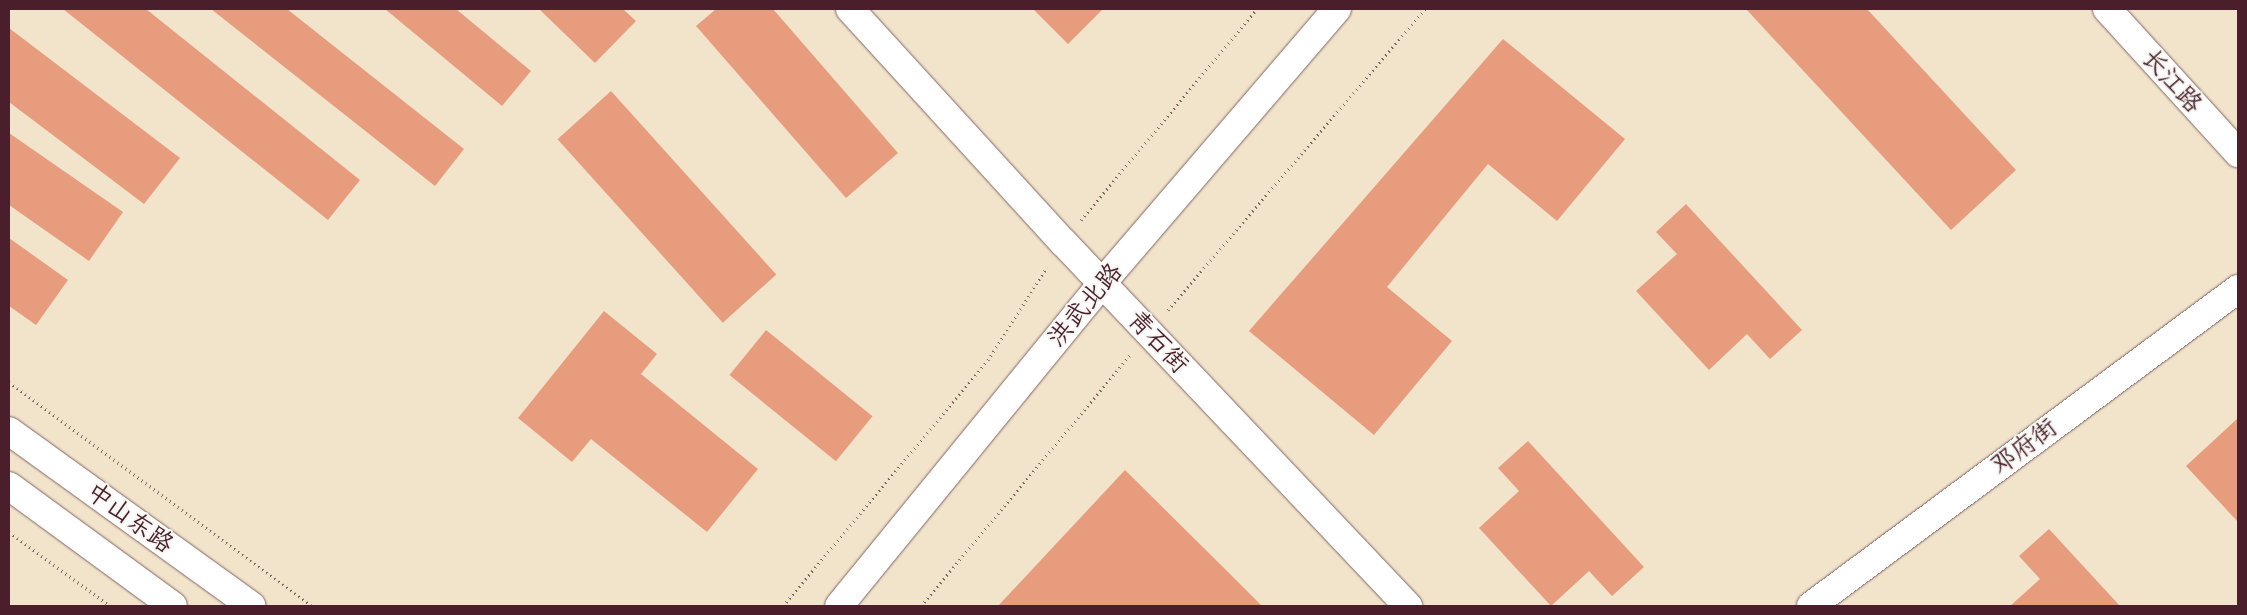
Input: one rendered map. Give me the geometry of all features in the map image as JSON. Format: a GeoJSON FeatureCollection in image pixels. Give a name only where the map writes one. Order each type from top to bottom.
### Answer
{"type":"FeatureCollection","features":[{"type":"Feature","properties":{"kind":"main road","name":"青石街"},"geometry":{"type":"LineString","coordinates":[[850,9],[1063,242],[1408,606]]}},
{"type":"Feature","properties":{"kind":"main road","name":"洪武北路"},"geometry":{"type":"LineString","coordinates":[[839,606],[1102,283],[1337,9]]}},
{"type":"Feature","properties":{"kind":"main road","name":"长江路"},"geometry":{"type":"LineString","coordinates":[[2107,9],[2238,153]]}},
{"type":"Feature","properties":{"kind":"main road","name":"邓府街"},"geometry":{"type":"LineString","coordinates":[[1811,606],[2238,290]]}},
{"type":"Feature","properties":{"kind":"main road","name":"中山东路"},"geometry":{"type":"LineString","coordinates":[[9,431],[252,606]]}},
{"type":"Feature","properties":{"kind":"main road","name":"中山东路"},"geometry":{"type":"LineString","coordinates":[[9,486],[173,606]]}},
{"type":"Feature","properties":{"kind":"path"},"geometry":{"type":"LineString","coordinates":[[783,606],[988,360],[1063,242],[1257,9]]}},
{"type":"Feature","properties":{"kind":"path"},"geometry":{"type":"LineString","coordinates":[[921,606],[1149,332],[1425,9]]}},
{"type":"Feature","properties":{"kind":"path"},"geometry":{"type":"LineString","coordinates":[[9,382],[312,606]]}},
{"type":"Feature","properties":{"kind":"path"},"geometry":{"type":"LineString","coordinates":[[9,532],[110,606]]}},
{"type":"Feature","properties":{"kind":"building"},"geometry":{"type":"Polygon","coordinates":[[[63,9],[146,9],[360,180],[328,220],[63,9]]]}},
{"type":"Feature","properties":{"kind":"building"},"geometry":{"type":"Polygon","coordinates":[[[211,9],[287,9],[464,149],[435,186],[211,9]]]}},
{"type":"Feature","properties":{"kind":"building"},"geometry":{"type":"Polygon","coordinates":[[[385,9],[456,9],[531,71],[502,106],[385,9]]]}},
{"type":"Feature","properties":{"kind":"building"},"geometry":{"type":"Polygon","coordinates":[[[539,9],[623,9],[636,21],[595,63],[539,9]]]}},
{"type":"Feature","properties":{"kind":"building"},"geometry":{"type":"Polygon","coordinates":[[[716,9],[773,9],[898,153],[846,198],[696,26],[716,9]]]}},
{"type":"Feature","properties":{"kind":"building"},"geometry":{"type":"Polygon","coordinates":[[[1033,9],[1103,9],[1068,44],[1033,9]]]}},
{"type":"Feature","properties":{"kind":"building"},"geometry":{"type":"Polygon","coordinates":[[[1746,9],[1867,9],[2016,170],[1951,230],[1746,9]]]}},
{"type":"Feature","properties":{"kind":"building"},"geometry":{"type":"Polygon","coordinates":[[[9,28],[180,158],[144,204],[9,102],[9,28]]]}},
{"type":"Feature","properties":{"kind":"building"},"geometry":{"type":"Polygon","coordinates":[[[1503,39],[1625,139],[1557,221],[1488,164],[1387,287],[1452,341],[1374,435],[1249,331],[1503,39]]]}},
{"type":"Feature","properties":{"kind":"building"},"geometry":{"type":"Polygon","coordinates":[[[611,91],[776,275],[723,323],[557,139],[611,91]]]}},
{"type":"Feature","properties":{"kind":"building"},"geometry":{"type":"Polygon","coordinates":[[[9,133],[123,212],[89,261],[9,205],[9,133]]]}},
{"type":"Feature","properties":{"kind":"building"},"geometry":{"type":"Polygon","coordinates":[[[1686,204],[1802,330],[1770,359],[1747,334],[1709,370],[1636,291],[1677,254],[1656,232],[1686,204]]]}},
{"type":"Feature","properties":{"kind":"building"},"geometry":{"type":"Polygon","coordinates":[[[9,238],[68,280],[36,325],[9,306],[9,238]]]}},
{"type":"Feature","properties":{"kind":"building"},"geometry":{"type":"Polygon","coordinates":[[[604,311],[657,354],[641,374],[758,469],[707,532],[591,439],[572,462],[518,418],[604,311]]]}},
{"type":"Feature","properties":{"kind":"building"},"geometry":{"type":"Polygon","coordinates":[[[766,330],[872,416],[836,461],[729,375],[766,330]]]}},
{"type":"Feature","properties":{"kind":"building"},"geometry":{"type":"Polygon","coordinates":[[[2238,418],[2238,522],[2186,466],[2238,418]]]}},
{"type":"Feature","properties":{"kind":"building"},"geometry":{"type":"Polygon","coordinates":[[[1528,441],[1644,567],[1612,596],[1589,571],[1551,606],[1479,528],[1519,491],[1498,468],[1528,441]]]}},
{"type":"Feature","properties":{"kind":"building"},"geometry":{"type":"Polygon","coordinates":[[[1125,470],[1225,569],[1262,606],[998,606],[1125,470]]]}},
{"type":"Feature","properties":{"kind":"building"},"geometry":{"type":"Polygon","coordinates":[[[2049,529],[2120,606],[2010,606],[2040,579],[2019,556],[2049,529]]]}}]}
